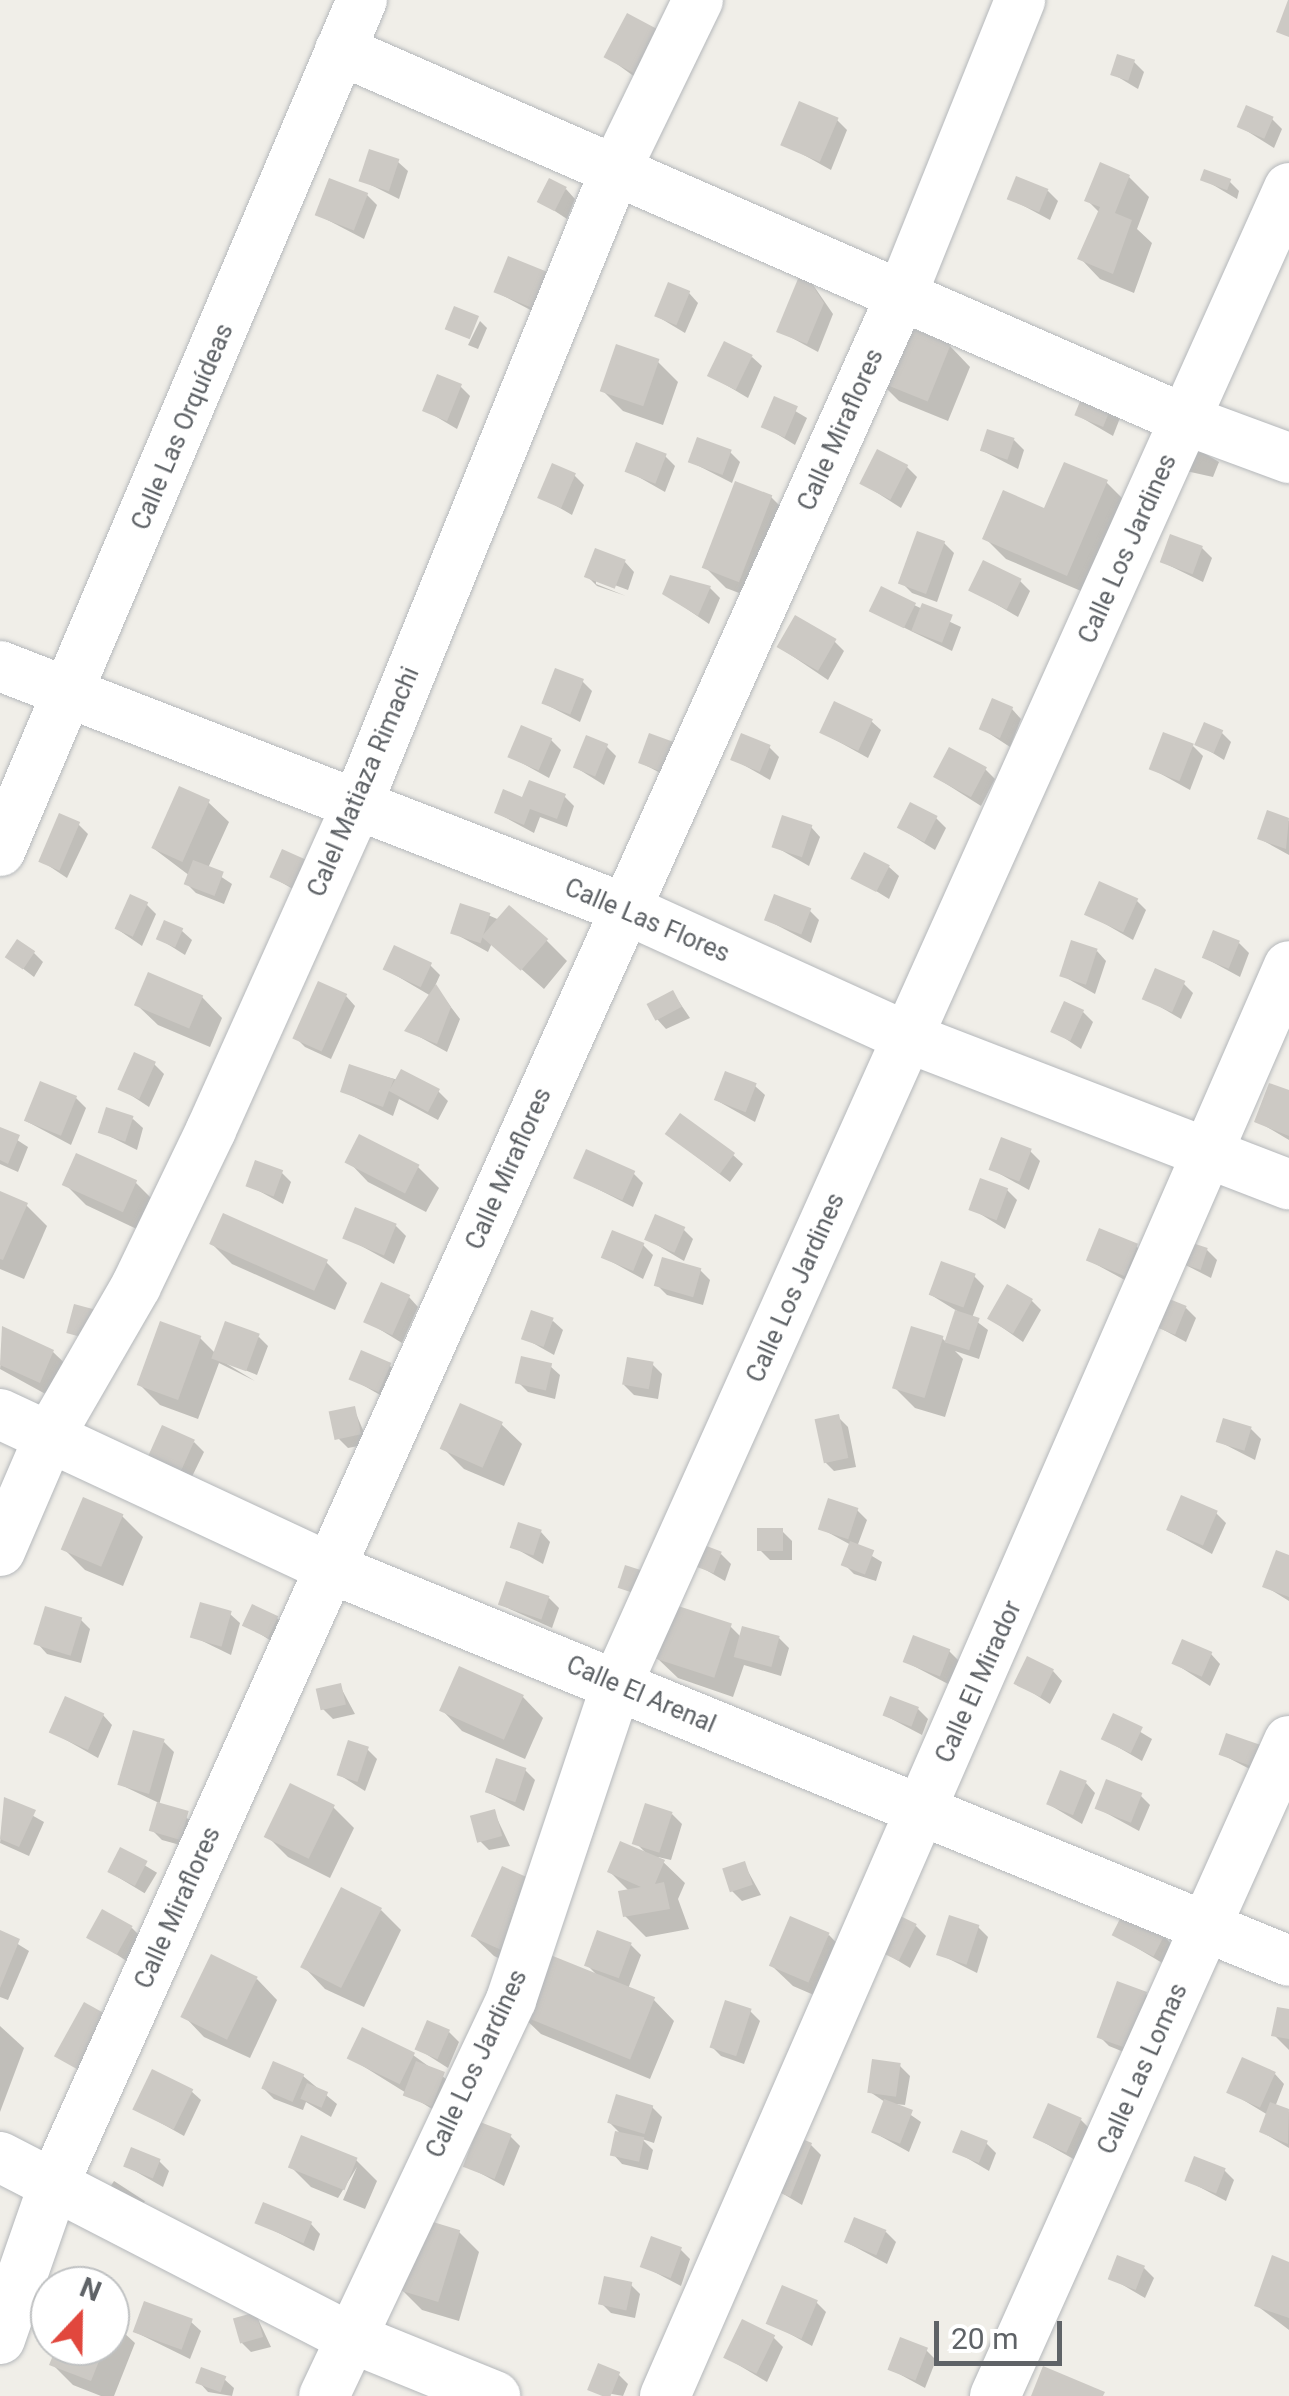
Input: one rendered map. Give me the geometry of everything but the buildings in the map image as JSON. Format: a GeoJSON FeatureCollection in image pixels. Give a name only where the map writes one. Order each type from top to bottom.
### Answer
{"type":"FeatureCollection","features":[{"type":"Feature","properties":{"kind":"street","name":"Calle Las Orquídeas"},"geometry":{"type":"LineString","coordinates":[[0,851],[72,696],[362,0]]}},
{"type":"Feature","properties":{"kind":"street","name":"Calel Matiaza Rimachi"},"geometry":{"type":"LineString","coordinates":[[0,1551],[50,1435],[136,1286],[356,808],[615,171],[698,0]]}},
{"type":"Feature","properties":{"kind":"street","name":"Calle Miraflores"},"geometry":{"type":"LineString","coordinates":[[0,2338],[55,2181],[902,294],[1020,0]]}},
{"type":"Feature","properties":{"kind":"street"},"geometry":{"type":"LineString","coordinates":[[340,50],[1186,420],[1289,458]]}},
{"type":"Feature","properties":{"kind":"street","name":"Calle Los Jardines"},"geometry":{"type":"LineString","coordinates":[[324,2396],[347,2336],[511,2000],[617,1684],[1289,188]]}},
{"type":"Feature","properties":{"kind":"street","name":"Calle Las Flores"},"geometry":{"type":"LineString","coordinates":[[0,666],[356,808],[626,909],[909,1038],[1213,1152],[1289,1185]]}},
{"type":"Feature","properties":{"kind":"street","name":"Calle El Mirador"},"geometry":{"type":"LineString","coordinates":[[665,2396],[1213,1152],[1289,966]]}},
{"type":"Feature","properties":{"kind":"street","name":"Calle El Arenal"},"geometry":{"type":"LineString","coordinates":[[0,1414],[330,1568],[1289,1961]]}},
{"type":"Feature","properties":{"kind":"street","name":"Calle Las Lomas"},"geometry":{"type":"LineString","coordinates":[[995,2396],[1289,1741]]}},
{"type":"Feature","properties":{"kind":"street"},"geometry":{"type":"LineString","coordinates":[[0,2157],[55,2181],[347,2336],[495,2396]]}}]}
